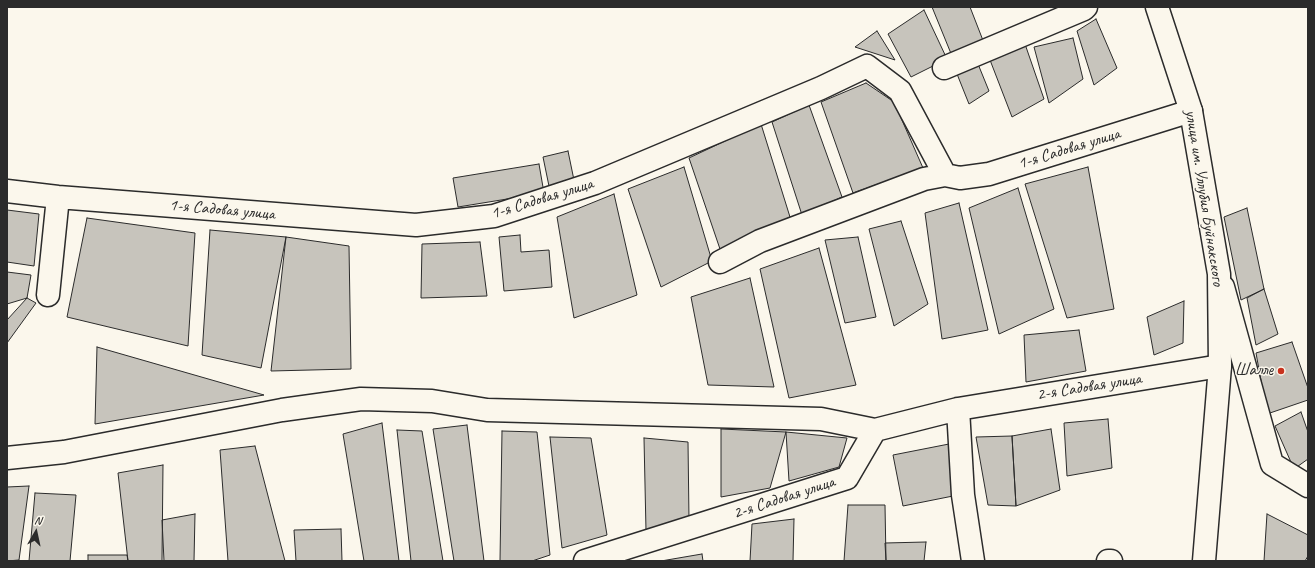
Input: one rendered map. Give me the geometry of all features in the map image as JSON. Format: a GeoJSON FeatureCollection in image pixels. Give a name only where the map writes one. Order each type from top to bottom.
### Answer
{"type":"FeatureCollection","features":[{"type":"Feature","properties":{"kind":"street"},"geometry":{"type":"LineString","coordinates":[[944,68],[1086,7]]}},
{"type":"Feature","properties":{"kind":"street","name":"улица им. Уллубия Буйнакского"},"geometry":{"type":"LineString","coordinates":[[1157,7],[1191,111],[1219,274],[1220,366],[1204,561]]}},
{"type":"Feature","properties":{"kind":"street","name":"1-я Садовая улица"},"geometry":{"type":"LineString","coordinates":[[7,190],[58,197],[416,225],[494,216],[595,183],[821,88],[867,66],[900,91],[945,175]]}},
{"type":"Feature","properties":{"kind":"street","name":"1-я Садовая улица"},"geometry":{"type":"LineString","coordinates":[[720,262],[760,241],[924,179],[945,175],[960,178],[989,174],[1191,111]]}},
{"type":"Feature","properties":{"kind":"street"},"geometry":{"type":"LineString","coordinates":[[48,296],[58,197]]}},
{"type":"Feature","properties":{"kind":"street"},"geometry":{"type":"LineString","coordinates":[[1219,274],[1272,464],[1308,486]]}},
{"type":"Feature","properties":{"kind":"street","name":"2-я Садовая улица"},"geometry":{"type":"LineString","coordinates":[[585,561],[847,478],[875,430],[958,409],[1220,366]]}},
{"type":"Feature","properties":{"kind":"street"},"geometry":{"type":"LineString","coordinates":[[7,458],[64,452],[282,410],[361,400],[432,401],[487,410],[821,419],[875,430]]}},
{"type":"Feature","properties":{"kind":"street"},"geometry":{"type":"LineString","coordinates":[[958,409],[963,494],[973,561]]}},
{"type":"Feature","properties":{"kind":"building"},"geometry":{"type":"Polygon","coordinates":[[[932,7],[970,7],[984,43],[952,56],[932,7]]]}},
{"type":"Feature","properties":{"kind":"building"},"geometry":{"type":"Polygon","coordinates":[[[924,10],[947,59],[911,77],[888,34],[924,10]]]}},
{"type":"Feature","properties":{"kind":"building"},"geometry":{"type":"Polygon","coordinates":[[[1096,19],[1117,68],[1094,85],[1077,31],[1096,19]]]}},
{"type":"Feature","properties":{"kind":"building"},"geometry":{"type":"Polygon","coordinates":[[[877,31],[895,60],[855,47],[877,31]]]}},
{"type":"Feature","properties":{"kind":"building"},"geometry":{"type":"Polygon","coordinates":[[[1073,38],[1083,79],[1049,103],[1034,47],[1073,38]]]}},
{"type":"Feature","properties":{"kind":"building"},"geometry":{"type":"Polygon","coordinates":[[[1025,44],[1044,99],[1012,117],[990,60],[1025,44]]]}},
{"type":"Feature","properties":{"kind":"building"},"geometry":{"type":"Polygon","coordinates":[[[978,64],[989,91],[969,104],[957,74],[978,64]]]}},
{"type":"Feature","properties":{"kind":"building"},"geometry":{"type":"Polygon","coordinates":[[[866,83],[894,102],[923,168],[853,193],[821,102],[866,83]]]}},
{"type":"Feature","properties":{"kind":"building"},"geometry":{"type":"Polygon","coordinates":[[[809,105],[842,197],[802,215],[772,122],[809,105]]]}},
{"type":"Feature","properties":{"kind":"building"},"geometry":{"type":"Polygon","coordinates":[[[761,124],[790,217],[721,252],[689,158],[761,124]]]}},
{"type":"Feature","properties":{"kind":"building"},"geometry":{"type":"Polygon","coordinates":[[[568,151],[575,185],[550,191],[543,157],[568,151]]]}},
{"type":"Feature","properties":{"kind":"building"},"geometry":{"type":"Polygon","coordinates":[[[539,164],[544,193],[458,207],[453,178],[539,164]]]}},
{"type":"Feature","properties":{"kind":"building"},"geometry":{"type":"Polygon","coordinates":[[[684,167],[712,261],[661,287],[628,189],[684,167]]]}},
{"type":"Feature","properties":{"kind":"building"},"geometry":{"type":"Polygon","coordinates":[[[1088,167],[1114,309],[1067,318],[1025,184],[1088,167]]]}},
{"type":"Feature","properties":{"kind":"building"},"geometry":{"type":"Polygon","coordinates":[[[1018,188],[1054,309],[999,334],[969,208],[1018,188]]]}},
{"type":"Feature","properties":{"kind":"building"},"geometry":{"type":"Polygon","coordinates":[[[614,194],[637,295],[574,318],[557,217],[614,194]]]}},
{"type":"Feature","properties":{"kind":"building"},"geometry":{"type":"Polygon","coordinates":[[[959,203],[988,330],[942,339],[925,213],[959,203]]]}},
{"type":"Feature","properties":{"kind":"building"},"geometry":{"type":"Polygon","coordinates":[[[1247,208],[1264,289],[1241,300],[1224,217],[1247,208]]]}},
{"type":"Feature","properties":{"kind":"building"},"geometry":{"type":"Polygon","coordinates":[[[7,210],[39,214],[34,266],[7,262],[7,210]]]}},
{"type":"Feature","properties":{"kind":"building"},"geometry":{"type":"Polygon","coordinates":[[[87,218],[195,233],[188,346],[67,317],[87,218]]]}},
{"type":"Feature","properties":{"kind":"building"},"geometry":{"type":"Polygon","coordinates":[[[901,221],[928,304],[894,326],[869,229],[901,221]]]}},
{"type":"Feature","properties":{"kind":"building"},"geometry":{"type":"Polygon","coordinates":[[[210,230],[286,237],[261,368],[202,355],[210,230]]]}},
{"type":"Feature","properties":{"kind":"building"},"geometry":{"type":"Polygon","coordinates":[[[520,235],[521,252],[549,250],[552,287],[504,291],[499,237],[520,235]]]}},
{"type":"Feature","properties":{"kind":"building"},"geometry":{"type":"Polygon","coordinates":[[[286,237],[349,246],[351,369],[271,371],[286,237]]]}},
{"type":"Feature","properties":{"kind":"building"},"geometry":{"type":"Polygon","coordinates":[[[858,237],[876,317],[845,323],[825,240],[858,237]]]}},
{"type":"Feature","properties":{"kind":"building"},"geometry":{"type":"Polygon","coordinates":[[[480,242],[487,296],[421,298],[422,244],[480,242]]]}},
{"type":"Feature","properties":{"kind":"building"},"geometry":{"type":"Polygon","coordinates":[[[819,248],[856,385],[789,398],[760,269],[819,248]]]}},
{"type":"Feature","properties":{"kind":"building"},"geometry":{"type":"Polygon","coordinates":[[[7,272],[31,275],[27,298],[7,304],[7,272]]]}},
{"type":"Feature","properties":{"kind":"building"},"geometry":{"type":"Polygon","coordinates":[[[750,278],[774,387],[708,385],[691,297],[750,278]]]}},
{"type":"Feature","properties":{"kind":"building"},"geometry":{"type":"Polygon","coordinates":[[[1264,289],[1278,334],[1256,345],[1247,298],[1264,289]]]}},
{"type":"Feature","properties":{"kind":"building"},"geometry":{"type":"Polygon","coordinates":[[[27,298],[36,303],[7,343],[7,320],[27,298]]]}},
{"type":"Feature","properties":{"kind":"building"},"geometry":{"type":"Polygon","coordinates":[[[1184,301],[1183,343],[1154,355],[1147,317],[1184,301]]]}},
{"type":"Feature","properties":{"kind":"building"},"geometry":{"type":"Polygon","coordinates":[[[1079,330],[1086,371],[1026,382],[1024,335],[1079,330]]]}},
{"type":"Feature","properties":{"kind":"building","name":"Шалле"},"geometry":{"type":"Polygon","coordinates":[[[1292,342],[1308,388],[1308,400],[1267,414],[1256,353],[1292,342]]]}},
{"type":"Feature","properties":{"kind":"building"},"geometry":{"type":"Polygon","coordinates":[[[97,347],[264,395],[95,424],[97,347]]]}},
{"type":"Feature","properties":{"kind":"building"},"geometry":{"type":"Polygon","coordinates":[[[1301,412],[1308,432],[1308,459],[1294,469],[1275,426],[1301,412]]]}},
{"type":"Feature","properties":{"kind":"building"},"geometry":{"type":"Polygon","coordinates":[[[1108,419],[1112,468],[1067,476],[1064,423],[1108,419]]]}},
{"type":"Feature","properties":{"kind":"building"},"geometry":{"type":"Polygon","coordinates":[[[382,423],[399,561],[364,561],[343,434],[382,423]]]}},
{"type":"Feature","properties":{"kind":"building"},"geometry":{"type":"Polygon","coordinates":[[[467,425],[484,561],[454,561],[433,429],[467,425]]]}},
{"type":"Feature","properties":{"kind":"building"},"geometry":{"type":"Polygon","coordinates":[[[721,429],[786,432],[770,488],[721,497],[721,429]]]}},
{"type":"Feature","properties":{"kind":"building"},"geometry":{"type":"Polygon","coordinates":[[[1051,429],[1060,490],[1016,506],[1012,436],[1051,429]]]}},
{"type":"Feature","properties":{"kind":"building"},"geometry":{"type":"Polygon","coordinates":[[[397,430],[422,431],[443,561],[411,561],[397,430]]]}},
{"type":"Feature","properties":{"kind":"building"},"geometry":{"type":"Polygon","coordinates":[[[502,431],[537,432],[550,555],[532,561],[500,561],[502,431]]]}},
{"type":"Feature","properties":{"kind":"building"},"geometry":{"type":"Polygon","coordinates":[[[786,432],[847,438],[839,467],[789,481],[786,432]]]}},
{"type":"Feature","properties":{"kind":"building"},"geometry":{"type":"Polygon","coordinates":[[[1012,436],[1016,506],[988,505],[976,437],[1012,436]]]}},
{"type":"Feature","properties":{"kind":"building"},"geometry":{"type":"Polygon","coordinates":[[[550,437],[591,438],[607,535],[562,548],[550,437]]]}},
{"type":"Feature","properties":{"kind":"building"},"geometry":{"type":"Polygon","coordinates":[[[644,438],[688,442],[689,520],[646,531],[644,438]]]}},
{"type":"Feature","properties":{"kind":"building"},"geometry":{"type":"Polygon","coordinates":[[[949,444],[958,495],[903,506],[893,455],[949,444]]]}},
{"type":"Feature","properties":{"kind":"building"},"geometry":{"type":"Polygon","coordinates":[[[255,446],[285,561],[228,561],[220,450],[255,446]]]}},
{"type":"Feature","properties":{"kind":"building"},"geometry":{"type":"Polygon","coordinates":[[[163,465],[162,561],[128,561],[118,473],[163,465]]]}},
{"type":"Feature","properties":{"kind":"building"},"geometry":{"type":"Polygon","coordinates":[[[29,486],[19,560],[7,561],[7,487],[29,486]]]}},
{"type":"Feature","properties":{"kind":"building"},"geometry":{"type":"Polygon","coordinates":[[[35,493],[76,495],[70,561],[29,561],[35,493]]]}},
{"type":"Feature","properties":{"kind":"building"},"geometry":{"type":"Polygon","coordinates":[[[848,505],[885,505],[886,561],[844,561],[848,505]]]}},
{"type":"Feature","properties":{"kind":"building"},"geometry":{"type":"Polygon","coordinates":[[[195,514],[194,561],[164,561],[162,520],[195,514]]]}},
{"type":"Feature","properties":{"kind":"building"},"geometry":{"type":"Polygon","coordinates":[[[1267,514],[1308,535],[1308,556],[1305,561],[1264,561],[1267,514]]]}},
{"type":"Feature","properties":{"kind":"building"},"geometry":{"type":"Polygon","coordinates":[[[794,519],[793,561],[750,561],[752,524],[794,519]]]}},
{"type":"Feature","properties":{"kind":"building"},"geometry":{"type":"Polygon","coordinates":[[[341,529],[342,561],[296,561],[294,530],[341,529]]]}},
{"type":"Feature","properties":{"kind":"building"},"geometry":{"type":"Polygon","coordinates":[[[926,542],[924,561],[886,561],[885,543],[926,542]]]}},
{"type":"Feature","properties":{"kind":"building"},"geometry":{"type":"Polygon","coordinates":[[[702,554],[703,561],[661,561],[702,554]]]}},
{"type":"Feature","properties":{"kind":"building"},"geometry":{"type":"Polygon","coordinates":[[[88,555],[127,555],[128,561],[88,561],[88,555]]]}},
{"type":"Feature","properties":{"kind":"place","name":"Шалле"},"geometry":{"type":"Point","coordinates":[1281,371]}}]}
